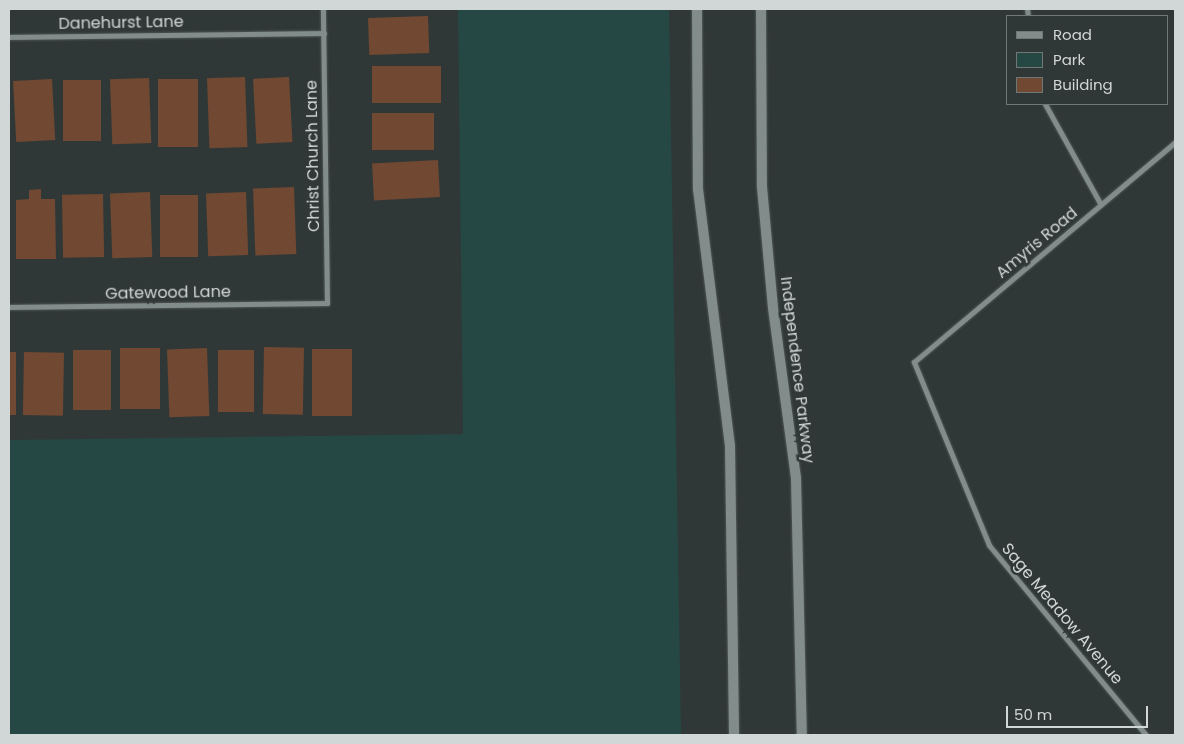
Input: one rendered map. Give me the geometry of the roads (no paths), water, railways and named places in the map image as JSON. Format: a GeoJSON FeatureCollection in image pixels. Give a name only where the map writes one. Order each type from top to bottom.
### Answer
{"type":"FeatureCollection","features":[{"type":"Feature","properties":{"kind":"main road"},"geometry":{"type":"LineString","coordinates":[[697,9],[698,189],[730,446],[734,735]]}},
{"type":"Feature","properties":{"kind":"main road","name":"Independence Parkway"},"geometry":{"type":"LineString","coordinates":[[761,9],[762,187],[773,308],[796,478],[802,735]]}},
{"type":"Feature","properties":{"kind":"street","name":"Christ Church Lane"},"geometry":{"type":"LineString","coordinates":[[323,9],[327,303]]}},
{"type":"Feature","properties":{"kind":"street","name":"Danehurst Lane"},"geometry":{"type":"LineString","coordinates":[[9,37],[324,34]]}},
{"type":"Feature","properties":{"kind":"street"},"geometry":{"type":"LineString","coordinates":[[1046,105],[1100,205]]}},
{"type":"Feature","properties":{"kind":"street","name":"Amyris Road"},"geometry":{"type":"LineString","coordinates":[[914,362],[1175,142]]}},
{"type":"Feature","properties":{"kind":"street","name":"Gatewood Lane"},"geometry":{"type":"LineString","coordinates":[[9,307],[327,303]]}},
{"type":"Feature","properties":{"kind":"street","name":"Sage Meadow Avenue"},"geometry":{"type":"LineString","coordinates":[[914,362],[989,545],[1146,735]]}}]}
